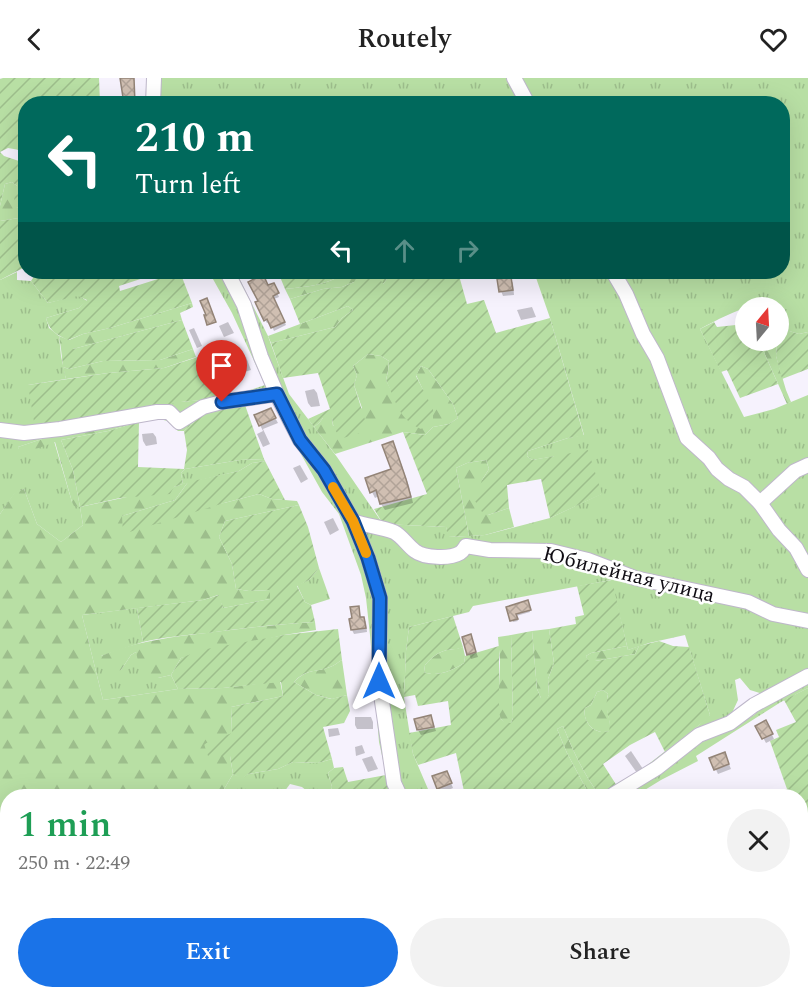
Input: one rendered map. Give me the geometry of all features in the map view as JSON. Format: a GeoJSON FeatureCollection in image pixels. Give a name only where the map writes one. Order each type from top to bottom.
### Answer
{"type":"FeatureCollection","features":[{"type":"Feature","properties":{"kind":"street"},"geometry":{"type":"LineString","coordinates":[[153,96],[154,78]]}},
{"type":"Feature","properties":{"kind":"street"},"geometry":{"type":"LineString","coordinates":[[514,78],[524,96]]}},
{"type":"Feature","properties":{"kind":"street"},"geometry":{"type":"LineString","coordinates":[[231,279],[244,305],[261,357],[277,394],[300,440],[324,470],[353,521],[368,558],[380,598],[379,681],[397,789]]}},
{"type":"Feature","properties":{"kind":"street"},"geometry":{"type":"LineString","coordinates":[[618,279],[643,334],[657,358],[687,438],[717,469],[744,487],[760,503],[779,531],[796,548],[808,570]]}},
{"type":"Feature","properties":{"kind":"street"},"geometry":{"type":"LineString","coordinates":[[0,430],[24,433],[60,429],[157,412],[169,412],[179,422],[203,407],[277,394]]}},
{"type":"Feature","properties":{"kind":"street"},"geometry":{"type":"LineString","coordinates":[[760,503],[795,471],[808,465]]}},
{"type":"Feature","properties":{"kind":"street","name":"Юбилейная улица"},"geometry":{"type":"LineString","coordinates":[[353,521],[384,528],[397,534],[417,553],[427,556],[442,557],[460,553],[466,546],[490,550],[552,550],[588,560],[635,578],[748,602],[773,614],[808,621]]}},
{"type":"Feature","properties":{"kind":"street"},"geometry":{"type":"LineString","coordinates":[[622,789],[657,768],[699,735],[730,723],[754,705],[808,676]]}},
{"type":"Feature","properties":{"kind":"green space"},"geometry":{"type":"Polygon","coordinates":[[[99,78],[100,96],[18,96],[18,150],[8,148],[0,152],[0,79],[99,78]]]}},
{"type":"Feature","properties":{"kind":"green space"},"geometry":{"type":"Polygon","coordinates":[[[156,78],[808,78],[808,332],[799,334],[789,331],[789,297],[735,297],[735,312],[700,329],[744,417],[774,409],[808,395],[808,672],[763,694],[750,690],[740,678],[735,680],[738,700],[731,715],[619,789],[614,789],[710,715],[685,635],[628,650],[611,580],[473,606],[469,612],[409,627],[404,698],[413,754],[428,789],[403,789],[386,700],[370,554],[298,430],[232,279],[240,279],[268,336],[289,394],[337,457],[383,524],[446,527],[449,537],[485,535],[550,518],[601,494],[556,456],[532,460],[527,456],[528,451],[584,435],[536,279],[790,279],[790,96],[156,96],[156,78]]]}},
{"type":"Feature","properties":{"kind":"green space"},"geometry":{"type":"Polygon","coordinates":[[[0,152],[4,156],[18,161],[18,208],[13,205],[17,186],[12,182],[5,184],[0,206],[0,152]]]}},
{"type":"Feature","properties":{"kind":"green space"},"geometry":{"type":"Polygon","coordinates":[[[12,182],[17,186],[18,218],[0,221],[0,206],[5,184],[12,182]]]}},
{"type":"Feature","properties":{"kind":"green space"},"geometry":{"type":"Polygon","coordinates":[[[18,218],[18,271],[0,280],[0,221],[18,218]]]}},
{"type":"Feature","properties":{"kind":"green space"},"geometry":{"type":"Polygon","coordinates":[[[17,272],[17,280],[31,281],[48,303],[78,295],[87,301],[79,308],[46,318],[49,328],[59,336],[66,379],[28,385],[181,402],[230,397],[265,385],[232,313],[213,279],[227,279],[273,392],[180,419],[171,413],[60,427],[0,428],[0,280],[17,272]]]}},
{"type":"Feature","properties":{"kind":"green space"},"geometry":{"type":"Polygon","coordinates":[[[32,279],[140,279],[119,286],[120,291],[158,279],[183,279],[192,303],[68,340],[49,327],[46,318],[79,308],[87,300],[78,296],[48,303],[31,281],[32,279]]]}},
{"type":"Feature","properties":{"kind":"green space"},"geometry":{"type":"Polygon","coordinates":[[[281,279],[335,279],[325,283],[285,289],[281,279]]]}},
{"type":"Feature","properties":{"kind":"green space"},"geometry":{"type":"Polygon","coordinates":[[[356,279],[380,279],[383,284],[387,279],[460,279],[467,304],[484,300],[496,333],[550,318],[584,436],[568,438],[528,451],[527,456],[532,460],[588,450],[602,494],[550,518],[541,479],[507,485],[509,508],[488,515],[482,512],[475,501],[482,480],[489,469],[486,460],[467,463],[456,468],[469,536],[448,537],[446,527],[383,524],[374,509],[427,494],[403,432],[425,435],[433,427],[449,424],[458,418],[453,404],[428,369],[421,366],[416,376],[433,409],[433,419],[421,429],[413,425],[402,415],[386,380],[389,361],[381,356],[368,354],[353,366],[357,375],[354,385],[366,423],[364,432],[343,438],[335,430],[332,418],[323,418],[314,427],[308,419],[330,409],[318,373],[283,378],[271,343],[335,327],[353,310],[348,306],[300,324],[290,299],[354,282],[356,279]]]}},
{"type":"Feature","properties":{"kind":"green space"},"geometry":{"type":"Polygon","coordinates":[[[387,279],[383,284],[354,282],[290,299],[285,289],[333,280],[387,279]]]}},
{"type":"Feature","properties":{"kind":"green space"},"geometry":{"type":"Polygon","coordinates":[[[192,303],[193,307],[180,313],[182,320],[73,349],[61,349],[59,336],[69,340],[192,303]]]}},
{"type":"Feature","properties":{"kind":"green space"},"geometry":{"type":"Polygon","coordinates":[[[348,306],[353,310],[335,327],[271,343],[268,336],[348,306]]]}},
{"type":"Feature","properties":{"kind":"green space"},"geometry":{"type":"Polygon","coordinates":[[[182,320],[193,349],[160,360],[103,361],[69,369],[63,367],[61,349],[73,349],[182,320]]]}},
{"type":"Feature","properties":{"kind":"green space"},"geometry":{"type":"Polygon","coordinates":[[[714,322],[717,327],[735,325],[735,351],[763,351],[778,384],[740,398],[727,370],[721,372],[700,329],[714,322]]]}},
{"type":"Feature","properties":{"kind":"green space"},"geometry":{"type":"Polygon","coordinates":[[[789,331],[799,334],[808,332],[808,369],[782,379],[776,351],[789,351],[789,331]]]}},
{"type":"Feature","properties":{"kind":"green space"},"geometry":{"type":"Polygon","coordinates":[[[193,349],[196,357],[164,368],[66,379],[63,367],[69,369],[103,361],[160,360],[193,349]]]}},
{"type":"Feature","properties":{"kind":"green space"},"geometry":{"type":"Polygon","coordinates":[[[219,350],[231,373],[216,378],[223,398],[181,402],[35,428],[28,385],[108,373],[164,368],[219,350]]]}},
{"type":"Feature","properties":{"kind":"green space"},"geometry":{"type":"Polygon","coordinates":[[[763,351],[776,351],[791,402],[787,404],[763,351]]]}},
{"type":"Feature","properties":{"kind":"green space"},"geometry":{"type":"Polygon","coordinates":[[[368,354],[381,356],[389,361],[386,380],[394,396],[423,390],[416,375],[421,366],[428,369],[453,404],[458,418],[449,424],[433,427],[425,435],[403,432],[335,454],[314,427],[323,418],[332,418],[333,426],[362,408],[354,385],[357,375],[353,366],[368,354]]]}},
{"type":"Feature","properties":{"kind":"green space"},"geometry":{"type":"Polygon","coordinates":[[[275,397],[350,523],[377,599],[397,789],[389,789],[379,742],[370,635],[361,575],[339,514],[322,492],[292,438],[275,397]]]}},
{"type":"Feature","properties":{"kind":"green space"},"geometry":{"type":"Polygon","coordinates":[[[245,405],[264,459],[240,460],[185,469],[181,473],[183,484],[174,487],[170,494],[120,498],[80,507],[73,470],[61,440],[139,422],[138,467],[184,469],[187,450],[184,431],[204,413],[245,405]]]}},
{"type":"Feature","properties":{"kind":"green space"},"geometry":{"type":"Polygon","coordinates":[[[218,409],[204,413],[184,431],[178,431],[167,421],[149,419],[108,431],[61,440],[73,470],[80,507],[74,506],[72,502],[55,442],[20,455],[18,447],[69,430],[156,414],[170,417],[218,409]]]}},
{"type":"Feature","properties":{"kind":"green space"},"geometry":{"type":"Polygon","coordinates":[[[69,430],[18,447],[21,454],[54,441],[72,502],[80,507],[83,525],[61,542],[37,524],[24,489],[15,493],[0,514],[0,432],[69,430]]]}},
{"type":"Feature","properties":{"kind":"green space"},"geometry":{"type":"Polygon","coordinates":[[[264,459],[265,461],[252,463],[239,471],[183,484],[181,473],[185,469],[240,460],[264,459]]]}},
{"type":"Feature","properties":{"kind":"green space"},"geometry":{"type":"Polygon","coordinates":[[[486,460],[489,469],[482,480],[488,515],[509,508],[514,527],[485,535],[469,536],[456,468],[467,463],[486,460]]]}},
{"type":"Feature","properties":{"kind":"green space"},"geometry":{"type":"Polygon","coordinates":[[[265,461],[285,500],[272,499],[259,494],[123,534],[122,516],[175,500],[188,482],[239,471],[252,463],[265,461]]]}},
{"type":"Feature","properties":{"kind":"green space"},"geometry":{"type":"Polygon","coordinates":[[[188,482],[175,500],[122,516],[224,503],[259,494],[272,499],[297,501],[299,505],[225,521],[219,537],[232,564],[236,589],[270,590],[270,599],[223,608],[218,595],[203,600],[82,615],[103,700],[178,689],[223,688],[280,681],[283,696],[231,707],[230,756],[233,774],[224,789],[0,789],[0,514],[15,492],[24,489],[37,524],[61,542],[83,525],[80,507],[188,482]]]}},
{"type":"Feature","properties":{"kind":"green space"},"geometry":{"type":"Polygon","coordinates":[[[299,505],[308,527],[319,568],[309,580],[297,586],[305,602],[311,605],[315,622],[175,636],[143,642],[137,608],[203,600],[219,595],[223,608],[270,599],[270,590],[236,589],[232,564],[219,537],[225,521],[299,505]]]}},
{"type":"Feature","properties":{"kind":"green space"},"geometry":{"type":"Polygon","coordinates":[[[319,568],[330,599],[311,605],[305,602],[297,585],[309,580],[319,568]]]}},
{"type":"Feature","properties":{"kind":"green space"},"geometry":{"type":"Polygon","coordinates":[[[612,580],[627,646],[591,653],[586,656],[588,660],[595,661],[635,654],[639,646],[659,641],[673,646],[689,647],[710,715],[708,718],[665,752],[655,732],[630,745],[603,764],[617,786],[613,789],[595,789],[575,754],[563,726],[557,729],[586,789],[464,789],[456,753],[418,765],[413,754],[409,733],[451,725],[448,701],[418,706],[415,695],[404,697],[409,627],[453,616],[463,647],[444,651],[435,656],[425,665],[424,672],[429,674],[450,671],[464,663],[465,656],[499,646],[499,713],[505,723],[511,723],[513,718],[511,635],[532,631],[537,689],[541,698],[547,698],[549,695],[548,679],[554,663],[549,629],[576,624],[575,617],[584,615],[577,586],[612,580]],[[603,690],[597,692],[591,705],[585,708],[588,723],[594,730],[609,731],[608,694],[603,690]]]}},
{"type":"Feature","properties":{"kind":"green space"},"geometry":{"type":"Polygon","coordinates":[[[137,608],[143,642],[101,656],[121,670],[131,655],[136,652],[158,678],[171,675],[178,689],[103,700],[82,615],[137,608]]]}},
{"type":"Feature","properties":{"kind":"green space"},"geometry":{"type":"Polygon","coordinates":[[[315,622],[316,630],[181,658],[171,675],[158,678],[149,678],[140,670],[136,652],[131,655],[121,670],[110,672],[101,664],[101,656],[156,640],[315,622]]]}},
{"type":"Feature","properties":{"kind":"green space"},"geometry":{"type":"Polygon","coordinates":[[[338,629],[342,660],[325,669],[307,673],[294,682],[316,695],[331,699],[347,695],[350,711],[344,723],[323,727],[332,759],[318,763],[293,762],[278,769],[248,774],[242,779],[233,774],[230,756],[208,756],[204,744],[232,733],[231,707],[283,696],[281,682],[223,688],[178,689],[171,675],[181,658],[201,650],[284,635],[338,629]]]}},
{"type":"Feature","properties":{"kind":"green space"},"geometry":{"type":"Polygon","coordinates":[[[549,629],[554,663],[548,679],[547,699],[541,698],[537,689],[532,631],[549,629]]]}},
{"type":"Feature","properties":{"kind":"green space"},"geometry":{"type":"Polygon","coordinates":[[[511,635],[513,718],[511,723],[505,724],[498,713],[500,662],[498,637],[511,635]]]}},
{"type":"Feature","properties":{"kind":"green space"},"geometry":{"type":"Polygon","coordinates":[[[627,646],[628,650],[639,646],[635,654],[595,661],[588,661],[586,656],[591,653],[627,646]]]}},
{"type":"Feature","properties":{"kind":"green space"},"geometry":{"type":"Polygon","coordinates":[[[463,647],[464,663],[439,674],[424,672],[425,665],[438,654],[463,647]]]}},
{"type":"Feature","properties":{"kind":"green space"},"geometry":{"type":"Polygon","coordinates":[[[342,660],[347,695],[332,699],[316,695],[294,682],[307,673],[324,669],[342,660]]]}},
{"type":"Feature","properties":{"kind":"green space"},"geometry":{"type":"Polygon","coordinates":[[[808,680],[808,688],[781,702],[696,756],[698,761],[646,789],[629,789],[695,742],[754,715],[770,700],[808,680]]]}},
{"type":"Feature","properties":{"kind":"green space"},"geometry":{"type":"Polygon","coordinates":[[[808,688],[808,789],[787,789],[770,741],[779,737],[776,730],[796,722],[784,700],[808,688]]]}},
{"type":"Feature","properties":{"kind":"green space"},"geometry":{"type":"Polygon","coordinates":[[[603,690],[608,694],[607,708],[610,727],[610,731],[604,732],[591,727],[585,713],[585,708],[591,705],[597,692],[603,690]]]}},
{"type":"Feature","properties":{"kind":"green space"},"geometry":{"type":"Polygon","coordinates":[[[563,726],[579,762],[595,789],[586,789],[557,729],[563,726]]]}},
{"type":"Feature","properties":{"kind":"green space"},"geometry":{"type":"Polygon","coordinates":[[[332,759],[334,768],[328,773],[331,789],[304,789],[290,784],[286,789],[224,789],[233,774],[242,778],[248,774],[278,769],[293,762],[318,763],[332,759]]]}},
{"type":"Feature","properties":{"kind":"green space"},"geometry":{"type":"Polygon","coordinates":[[[343,767],[348,782],[386,775],[389,789],[331,789],[328,773],[334,768],[343,767]]]}},
{"type":"Feature","properties":{"kind":"building"},"geometry":{"type":"Polygon","coordinates":[[[120,78],[134,78],[135,96],[123,96],[120,78]]]}},
{"type":"Feature","properties":{"kind":"building"},"geometry":{"type":"Polygon","coordinates":[[[254,279],[265,279],[268,285],[274,283],[279,293],[273,296],[285,322],[271,328],[267,319],[264,321],[255,302],[258,301],[248,282],[254,279]]]}},
{"type":"Feature","properties":{"kind":"building"},"geometry":{"type":"Polygon","coordinates":[[[497,279],[511,279],[513,290],[499,292],[497,279]]]}},
{"type":"Feature","properties":{"kind":"building"},"geometry":{"type":"Polygon","coordinates":[[[207,298],[216,322],[207,325],[204,315],[206,315],[200,301],[207,298]]]}},
{"type":"Feature","properties":{"kind":"building"},"geometry":{"type":"Polygon","coordinates":[[[271,408],[276,418],[259,426],[254,415],[271,408]]]}},
{"type":"Feature","properties":{"kind":"building"},"geometry":{"type":"Polygon","coordinates":[[[393,441],[411,497],[380,504],[376,490],[370,493],[365,478],[391,469],[382,445],[393,441]]]}},
{"type":"Feature","properties":{"kind":"building"},"geometry":{"type":"Polygon","coordinates":[[[528,600],[531,610],[516,614],[518,619],[510,621],[506,607],[528,600]]]}},
{"type":"Feature","properties":{"kind":"building"},"geometry":{"type":"Polygon","coordinates":[[[359,606],[360,617],[364,617],[366,628],[351,630],[350,607],[359,606]]]}},
{"type":"Feature","properties":{"kind":"building"},"geometry":{"type":"Polygon","coordinates":[[[471,634],[476,652],[467,655],[462,637],[471,634]]]}},
{"type":"Feature","properties":{"kind":"building"},"geometry":{"type":"Polygon","coordinates":[[[431,715],[434,727],[417,730],[414,719],[431,715]]]}},
{"type":"Feature","properties":{"kind":"building"},"geometry":{"type":"Polygon","coordinates":[[[766,720],[773,734],[762,739],[755,726],[766,720]]]}},
{"type":"Feature","properties":{"kind":"building"},"geometry":{"type":"Polygon","coordinates":[[[725,752],[729,764],[714,770],[709,758],[725,752]]]}},
{"type":"Feature","properties":{"kind":"building"},"geometry":{"type":"Polygon","coordinates":[[[447,771],[452,783],[437,789],[432,776],[447,771]]]}},
{"type":"Feature","properties":{"kind":"slow traffic"},"geometry":{"type":"LineString","coordinates":[[333,487],[353,521],[366,553]]}},
{"type":"Feature","properties":{"kind":"route"},"geometry":{"type":"LineString","coordinates":[[222,402],[277,394],[300,440],[324,470],[353,521],[368,558],[380,598],[379,681]]}}]}
